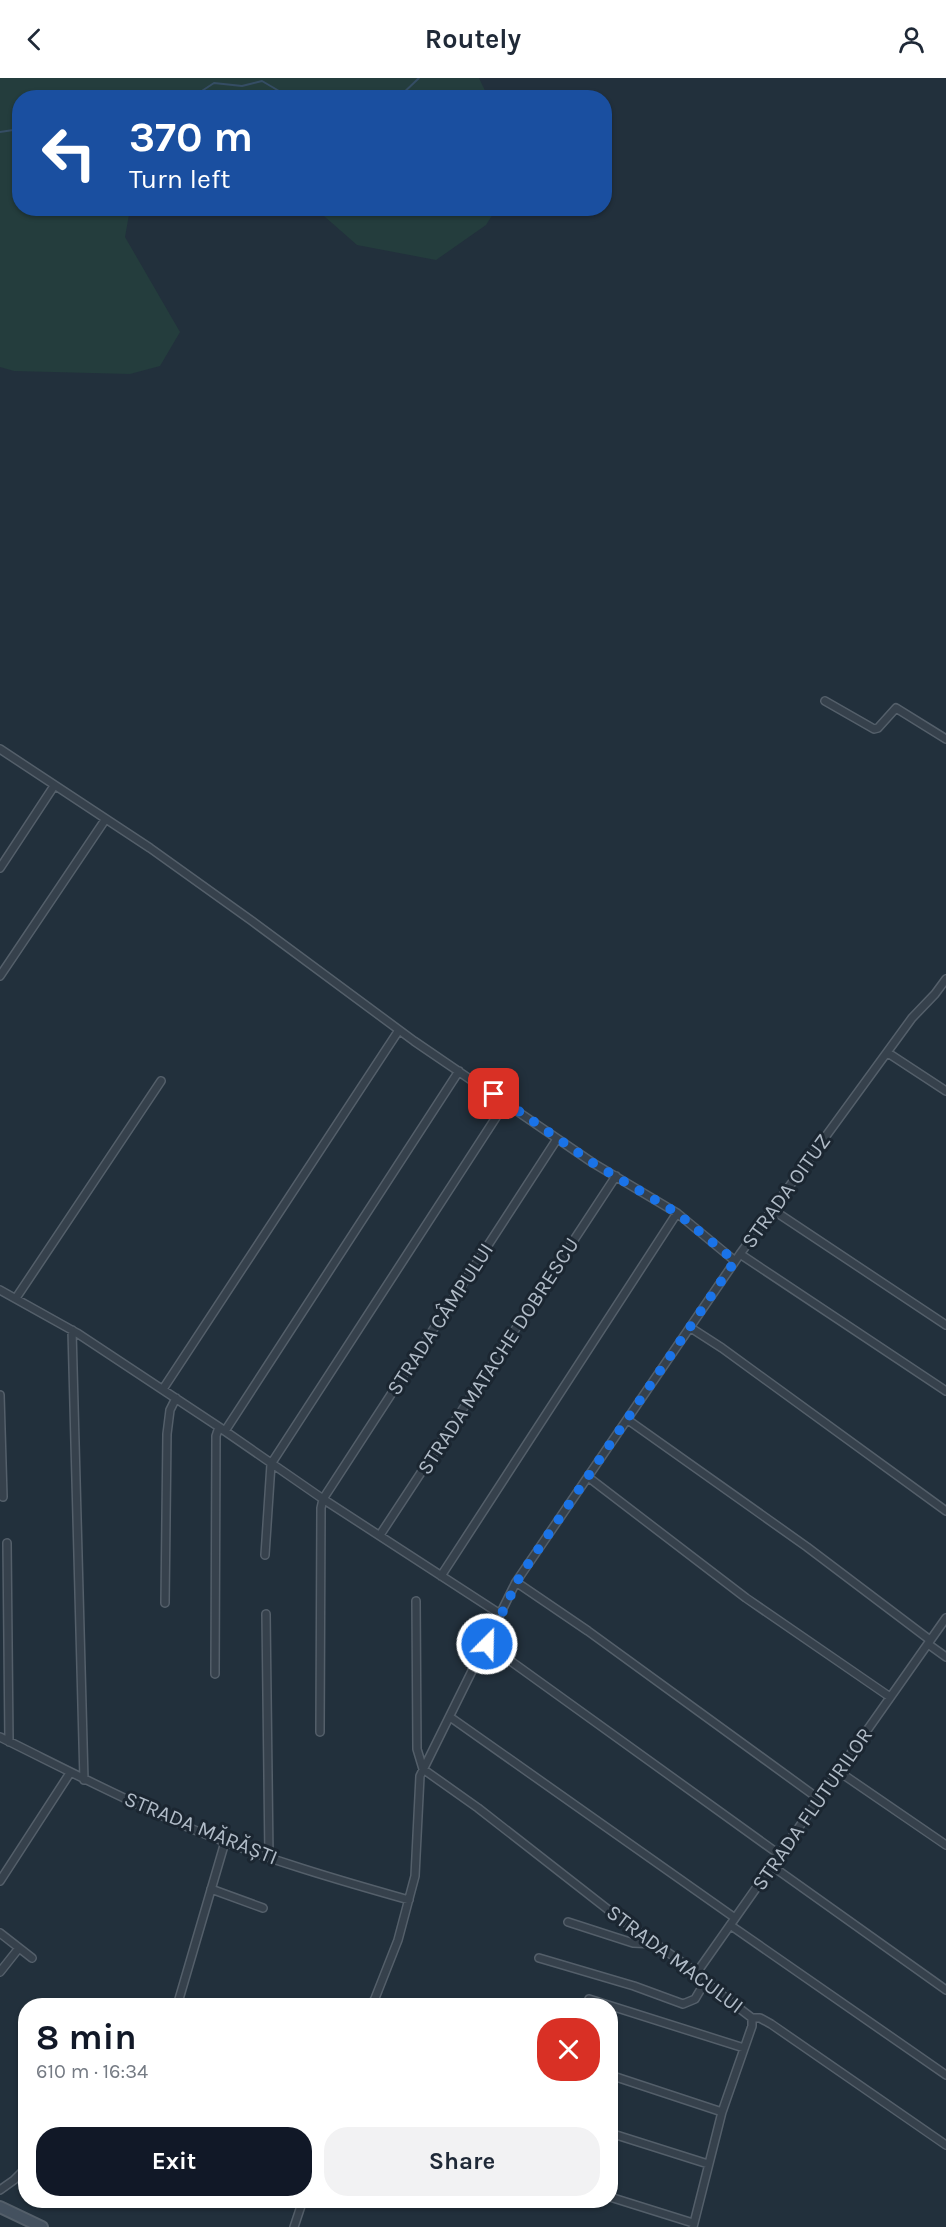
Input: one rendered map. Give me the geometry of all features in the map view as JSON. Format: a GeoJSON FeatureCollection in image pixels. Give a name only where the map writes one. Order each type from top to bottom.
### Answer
{"type":"FeatureCollection","features":[{"type":"Feature","properties":{"kind":"main road"},"geometry":{"type":"LineString","coordinates":[[0,2207],[42,2227]]}},
{"type":"Feature","properties":{"kind":"street"},"geometry":{"type":"LineString","coordinates":[[825,700],[874,729],[878,728],[896,708],[946,739]]}},
{"type":"Feature","properties":{"kind":"street"},"geometry":{"type":"LineString","coordinates":[[0,749],[150,848],[399,1030],[557,1139],[677,1213],[738,1257],[946,1391]]}},
{"type":"Feature","properties":{"kind":"street"},"geometry":{"type":"LineString","coordinates":[[0,868],[54,786]]}},
{"type":"Feature","properties":{"kind":"street"},"geometry":{"type":"LineString","coordinates":[[0,976],[105,820]]}},
{"type":"Feature","properties":{"kind":"street","name":"STRADA OITUZ"},"geometry":{"type":"LineString","coordinates":[[375,1998],[398,1940],[415,1876],[418,1784],[516,1582],[738,1257],[912,1018],[946,979]]}},
{"type":"Feature","properties":{"kind":"street"},"geometry":{"type":"LineString","coordinates":[[163,1389],[399,1030]]}},
{"type":"Feature","properties":{"kind":"street"},"geometry":{"type":"LineString","coordinates":[[888,1053],[946,1091]]}},
{"type":"Feature","properties":{"kind":"street"},"geometry":{"type":"LineString","coordinates":[[215,1674],[216,1436],[459,1071]]}},
{"type":"Feature","properties":{"kind":"street"},"geometry":{"type":"LineString","coordinates":[[16,1298],[161,1081]]}},
{"type":"Feature","properties":{"kind":"street"},"geometry":{"type":"LineString","coordinates":[[265,1555],[271,1464],[506,1102]]}},
{"type":"Feature","properties":{"kind":"street","name":"STRADA CÂMPULUI"},"geometry":{"type":"LineString","coordinates":[[323,1499],[557,1139]]}},
{"type":"Feature","properties":{"kind":"street","name":"STRADA MATACHE DOBRESCU"},"geometry":{"type":"LineString","coordinates":[[380,1535],[616,1176]]}},
{"type":"Feature","properties":{"kind":"street"},"geometry":{"type":"LineString","coordinates":[[773,1210],[946,1325]]}},
{"type":"Feature","properties":{"kind":"street"},"geometry":{"type":"LineString","coordinates":[[441,1576],[677,1213]]}},
{"type":"Feature","properties":{"kind":"street"},"geometry":{"type":"LineString","coordinates":[[0,1290],[72,1330],[163,1389],[323,1499],[500,1614]]}},
{"type":"Feature","properties":{"kind":"street"},"geometry":{"type":"LineString","coordinates":[[691,1328],[722,1348],[946,1512]]}},
{"type":"Feature","properties":{"kind":"street"},"geometry":{"type":"LineString","coordinates":[[72,1330],[84,1780]]}},
{"type":"Feature","properties":{"kind":"street"},"geometry":{"type":"LineString","coordinates":[[0,1395],[3,1497]]}},
{"type":"Feature","properties":{"kind":"street"},"geometry":{"type":"LineString","coordinates":[[165,1603],[167,1434],[170,1410],[176,1398]]}},
{"type":"Feature","properties":{"kind":"street"},"geometry":{"type":"LineString","coordinates":[[628,1420],[807,1547],[946,1657]]}},
{"type":"Feature","properties":{"kind":"street"},"geometry":{"type":"LineString","coordinates":[[588,1477],[746,1598],[890,1697]]}},
{"type":"Feature","properties":{"kind":"street"},"geometry":{"type":"LineString","coordinates":[[320,1732],[323,1499]]}},
{"type":"Feature","properties":{"kind":"street"},"geometry":{"type":"LineString","coordinates":[[7,1543],[9,1742]]}},
{"type":"Feature","properties":{"kind":"street"},"geometry":{"type":"LineString","coordinates":[[516,1582],[588,1631],[819,1799]]}},
{"type":"Feature","properties":{"kind":"street"},"geometry":{"type":"LineString","coordinates":[[416,1601],[417,1749],[423,1770]]}},
{"type":"Feature","properties":{"kind":"street"},"geometry":{"type":"LineString","coordinates":[[266,1614],[269,1857]]}},
{"type":"Feature","properties":{"kind":"street","name":"STRADA FLUTURILOR"},"geometry":{"type":"LineString","coordinates":[[700,1975],[700,1968],[946,1618]]}},
{"type":"Feature","properties":{"kind":"street"},"geometry":{"type":"LineString","coordinates":[[487,1644],[780,1855]]}},
{"type":"Feature","properties":{"kind":"street"},"geometry":{"type":"LineString","coordinates":[[450,1716],[946,2075]]}},
{"type":"Feature","properties":{"kind":"street","name":"STRADA MĂRĂȘTI"},"geometry":{"type":"LineString","coordinates":[[0,1737],[84,1780],[225,1842],[409,1900]]}},
{"type":"Feature","properties":{"kind":"street","name":"STRADA MACULUI"},"geometry":{"type":"LineString","coordinates":[[423,1770],[478,1808],[700,1975],[705,1982],[752,2018],[752,2026],[722,2112],[693,2225]]}},
{"type":"Feature","properties":{"kind":"street"},"geometry":{"type":"LineString","coordinates":[[838,1771],[946,1845]]}},
{"type":"Feature","properties":{"kind":"street"},"geometry":{"type":"LineString","coordinates":[[0,1881],[70,1773]]}},
{"type":"Feature","properties":{"kind":"street"},"geometry":{"type":"LineString","coordinates":[[179,1998],[225,1842]]}},
{"type":"Feature","properties":{"kind":"street"},"geometry":{"type":"LineString","coordinates":[[772,1866],[946,1989]]}},
{"type":"Feature","properties":{"kind":"street"},"geometry":{"type":"LineString","coordinates":[[211,1889],[262,1908]]}},
{"type":"Feature","properties":{"kind":"street"},"geometry":{"type":"LineString","coordinates":[[568,1922],[633,1943],[656,1944]]}},
{"type":"Feature","properties":{"kind":"street"},"geometry":{"type":"LineString","coordinates":[[0,1933],[32,1958]]}},
{"type":"Feature","properties":{"kind":"street"},"geometry":{"type":"LineString","coordinates":[[0,1972],[19,1948]]}},
{"type":"Feature","properties":{"kind":"street"},"geometry":{"type":"LineString","coordinates":[[539,1958],[634,1986],[683,2004],[695,1999],[705,1982]]}},
{"type":"Feature","properties":{"kind":"street"},"geometry":{"type":"LineString","coordinates":[[618,2008],[744,2048]]}},
{"type":"Feature","properties":{"kind":"street"},"geometry":{"type":"LineString","coordinates":[[752,2018],[760,2018],[771,2024],[946,2145]]}},
{"type":"Feature","properties":{"kind":"street"},"geometry":{"type":"LineString","coordinates":[[618,2078],[722,2112]]}},
{"type":"Feature","properties":{"kind":"street"},"geometry":{"type":"LineString","coordinates":[[618,2136],[708,2164]]}},
{"type":"Feature","properties":{"kind":"street"},"geometry":{"type":"LineString","coordinates":[[0,2190],[18,2176]]}},
{"type":"Feature","properties":{"kind":"street"},"geometry":{"type":"LineString","coordinates":[[618,2200],[693,2225]]}},
{"type":"Feature","properties":{"kind":"street"},"geometry":{"type":"LineString","coordinates":[[294,2227],[300,2208]]}},
{"type":"Feature","properties":{"kind":"green space"},"geometry":{"type":"Polygon","coordinates":[[[0,78],[479,78],[485,90],[12,90],[12,216],[129,216],[125,237],[180,332],[160,366],[130,374],[14,371],[0,367],[0,78]]]}},
{"type":"Feature","properties":{"kind":"green space"},"geometry":{"type":"Polygon","coordinates":[[[324,216],[492,216],[486,225],[436,260],[357,245],[324,216]]]}},
{"type":"Feature","properties":{"kind":"waterway"},"geometry":{"type":"LineString","coordinates":[[406,90],[419,78]]}},
{"type":"Feature","properties":{"kind":"waterway"},"geometry":{"type":"LineString","coordinates":[[203,90],[214,83],[242,86],[262,81],[277,90]]}},
{"type":"Feature","properties":{"kind":"waterway"},"geometry":{"type":"LineString","coordinates":[[0,132],[12,130]]}},
{"type":"Feature","properties":{"kind":"route"},"geometry":{"type":"LineString","coordinates":[[487,1644],[520,1576],[735,1261],[677,1213],[593,1163],[494,1094]]}}]}
